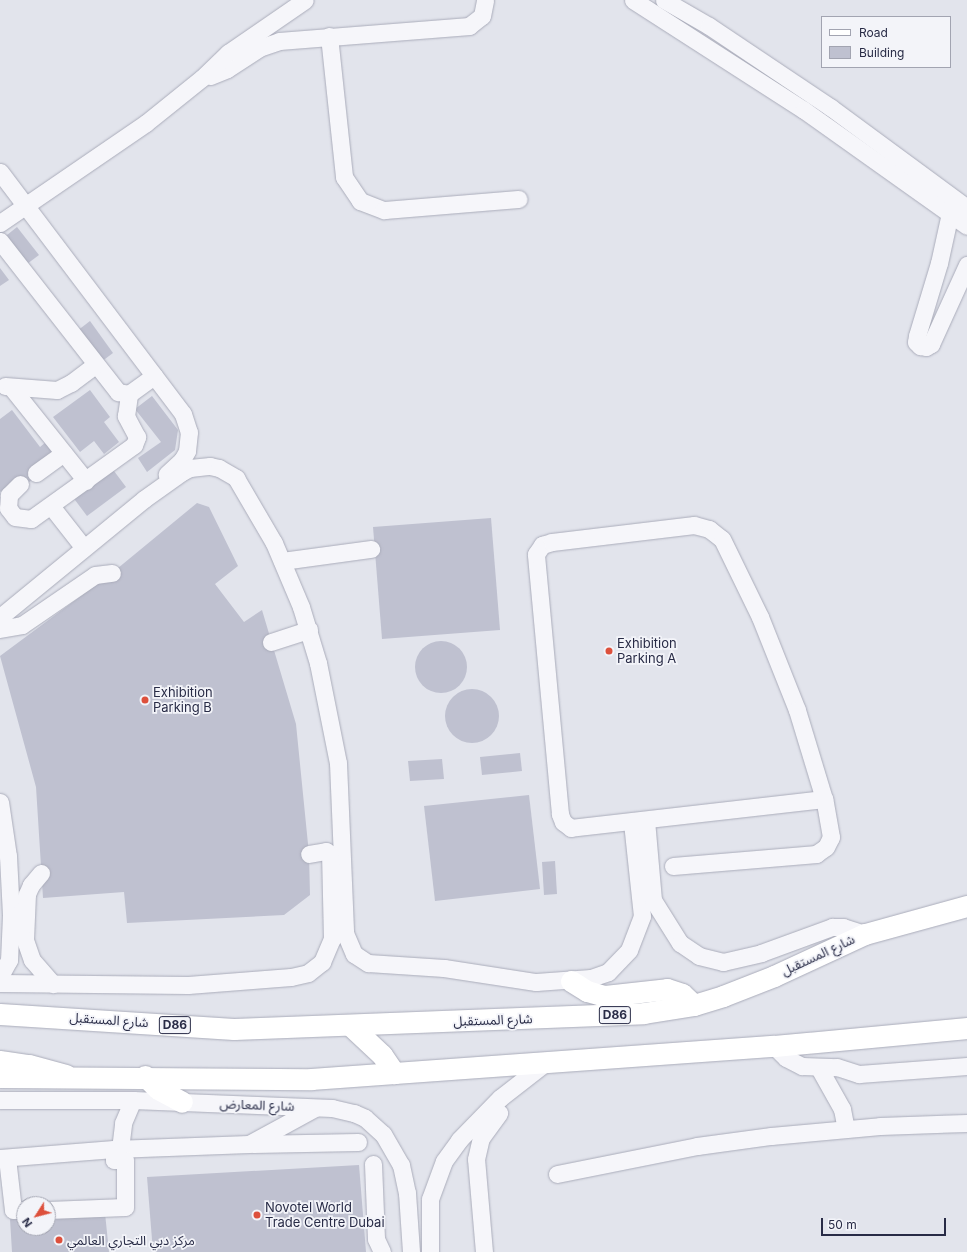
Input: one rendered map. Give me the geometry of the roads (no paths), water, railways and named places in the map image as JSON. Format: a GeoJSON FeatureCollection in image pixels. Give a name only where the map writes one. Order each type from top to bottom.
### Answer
{"type":"FeatureCollection","features":[{"type":"Feature","properties":{"kind":"highway"},"geometry":{"type":"LineString","coordinates":[[0,1062],[29,1066],[66,1076]]}},
{"type":"Feature","properties":{"kind":"main road","name":"شارع المستقبل"},"geometry":{"type":"LineString","coordinates":[[0,1014],[234,1029],[624,1015],[694,1005],[748,987],[865,934],[967,906]]}},
{"type":"Feature","properties":{"kind":"main road"},"geometry":{"type":"LineString","coordinates":[[572,981],[587,991],[605,996],[667,989],[682,994],[694,1005]]}},
{"type":"Feature","properties":{"kind":"main road"},"geometry":{"type":"LineString","coordinates":[[350,1025],[382,1055],[394,1073]]}},
{"type":"Feature","properties":{"kind":"main road"},"geometry":{"type":"LineString","coordinates":[[0,1077],[145,1076],[270,1080],[394,1073],[774,1046],[967,1028]]}},
{"type":"Feature","properties":{"kind":"main road"},"geometry":{"type":"LineString","coordinates":[[145,1076],[158,1089],[182,1102]]}},
{"type":"Feature","properties":{"kind":"street"},"geometry":{"type":"LineString","coordinates":[[0,223],[88,165],[202,78],[228,53],[305,0]]}},
{"type":"Feature","properties":{"kind":"street"},"geometry":{"type":"LineString","coordinates":[[202,78],[227,69],[269,44],[329,36],[469,26],[482,16],[485,0]]}},
{"type":"Feature","properties":{"kind":"street"},"geometry":{"type":"LineString","coordinates":[[633,0],[952,206],[967,208]]}},
{"type":"Feature","properties":{"kind":"street"},"geometry":{"type":"LineString","coordinates":[[664,0],[709,26],[812,94],[952,206],[967,226]]}},
{"type":"Feature","properties":{"kind":"street"},"geometry":{"type":"LineString","coordinates":[[329,36],[344,177],[347,186],[360,201],[384,210],[520,199]]}},
{"type":"Feature","properties":{"kind":"street"},"geometry":{"type":"LineString","coordinates":[[0,172],[183,414],[188,428],[189,442],[182,460],[144,499]]}},
{"type":"Feature","properties":{"kind":"street"},"geometry":{"type":"LineString","coordinates":[[952,206],[932,288],[916,336],[916,342],[920,346],[926,348],[931,344],[967,265]]}},
{"type":"Feature","properties":{"kind":"street"},"geometry":{"type":"LineString","coordinates":[[0,241],[118,392],[129,394],[154,376]]}},
{"type":"Feature","properties":{"kind":"street"},"geometry":{"type":"LineString","coordinates":[[5,386],[57,390],[71,383],[96,364]]}},
{"type":"Feature","properties":{"kind":"street"},"geometry":{"type":"LineString","coordinates":[[5,386],[64,453],[86,481]]}},
{"type":"Feature","properties":{"kind":"street"},"geometry":{"type":"LineString","coordinates":[[20,484],[9,495],[7,502],[15,517],[31,519],[86,481],[136,443],[137,437],[126,416],[129,394]]}},
{"type":"Feature","properties":{"kind":"street"},"geometry":{"type":"LineString","coordinates":[[36,472],[64,453]]}},
{"type":"Feature","properties":{"kind":"street"},"geometry":{"type":"LineString","coordinates":[[1,619],[144,499],[190,468],[210,466],[219,468],[236,478],[265,524],[282,561],[309,630],[327,696],[338,763],[345,933],[354,954],[368,963],[376,965],[444,968],[536,982],[572,981],[599,976],[623,958],[639,928],[642,904],[639,821]]}},
{"type":"Feature","properties":{"kind":"street"},"geometry":{"type":"LineString","coordinates":[[51,506],[84,548]]}},
{"type":"Feature","properties":{"kind":"street"},"geometry":{"type":"LineString","coordinates":[[673,866],[816,854],[826,847],[831,837],[824,799],[797,710],[780,664],[726,546],[716,533],[702,526],[686,525],[546,543],[538,549],[535,559],[561,818],[567,826],[575,828],[824,799]]}},
{"type":"Feature","properties":{"kind":"street"},"geometry":{"type":"LineString","coordinates":[[282,561],[371,549]]}},
{"type":"Feature","properties":{"kind":"street"},"geometry":{"type":"LineString","coordinates":[[1,619],[28,622],[94,575],[112,574]]}},
{"type":"Feature","properties":{"kind":"street"},"geometry":{"type":"LineString","coordinates":[[271,642],[309,630]]}},
{"type":"Feature","properties":{"kind":"street"},"geometry":{"type":"LineString","coordinates":[[0,802],[8,856],[11,915],[9,960],[0,976]]}},
{"type":"Feature","properties":{"kind":"street"},"geometry":{"type":"LineString","coordinates":[[639,821],[652,894],[657,909],[680,944],[689,951],[706,959],[723,962],[761,953],[824,928],[844,927],[865,934]]}},
{"type":"Feature","properties":{"kind":"street"},"geometry":{"type":"LineString","coordinates":[[0,983],[188,985],[292,977],[308,973],[322,962],[332,939],[330,854],[326,851],[309,854]]}},
{"type":"Feature","properties":{"kind":"street"},"geometry":{"type":"LineString","coordinates":[[42,873],[31,885],[27,894],[25,940],[32,960],[53,984]]}},
{"type":"Feature","properties":{"kind":"street"},"geometry":{"type":"LineString","coordinates":[[774,1046],[794,1063],[819,1068],[837,1067],[865,1074],[967,1066]]}},
{"type":"Feature","properties":{"kind":"street"},"geometry":{"type":"LineString","coordinates":[[430,1252],[430,1199],[444,1161],[459,1140],[496,1102],[555,1062]]}},
{"type":"Feature","properties":{"kind":"street"},"geometry":{"type":"LineString","coordinates":[[484,1252],[476,1169],[481,1138],[492,1120],[555,1062]]}},
{"type":"Feature","properties":{"kind":"street"},"geometry":{"type":"LineString","coordinates":[[819,1068],[842,1109],[846,1129]]}},
{"type":"Feature","properties":{"kind":"street","name":"شارع المعارض"},"geometry":{"type":"LineString","coordinates":[[0,1100],[133,1100],[344,1110],[365,1118],[375,1125],[390,1144],[405,1179],[411,1252]]}},
{"type":"Feature","properties":{"kind":"street"},"geometry":{"type":"LineString","coordinates":[[56,1210],[125,1207],[125,1160],[114,1160],[123,1123],[133,1100]]}},
{"type":"Feature","properties":{"kind":"street"},"geometry":{"type":"LineString","coordinates":[[249,1144],[315,1108]]}},
{"type":"Feature","properties":{"kind":"street"},"geometry":{"type":"LineString","coordinates":[[557,1174],[697,1146],[846,1129],[967,1123]]}},
{"type":"Feature","properties":{"kind":"street"},"geometry":{"type":"LineString","coordinates":[[16,1210],[13,1210],[4,1158],[117,1149],[358,1142]]}},
{"type":"Feature","properties":{"kind":"street"},"geometry":{"type":"LineString","coordinates":[[373,1164],[376,1239],[382,1252]]}},
{"type":"Feature","properties":{"kind":"place","name":"Exhibition Parking A"},"geometry":{"type":"Point","coordinates":[609,651]}},
{"type":"Feature","properties":{"kind":"place","name":"Exhibition Parking B"},"geometry":{"type":"Point","coordinates":[145,700]}},
{"type":"Feature","properties":{"kind":"place","name":"Novotel World Trade Centre Dubai"},"geometry":{"type":"Point","coordinates":[257,1215]}},
{"type":"Feature","properties":{"kind":"place","name":"مركز دبي التجاري العالمي"},"geometry":{"type":"Point","coordinates":[59,1240]}}]}
